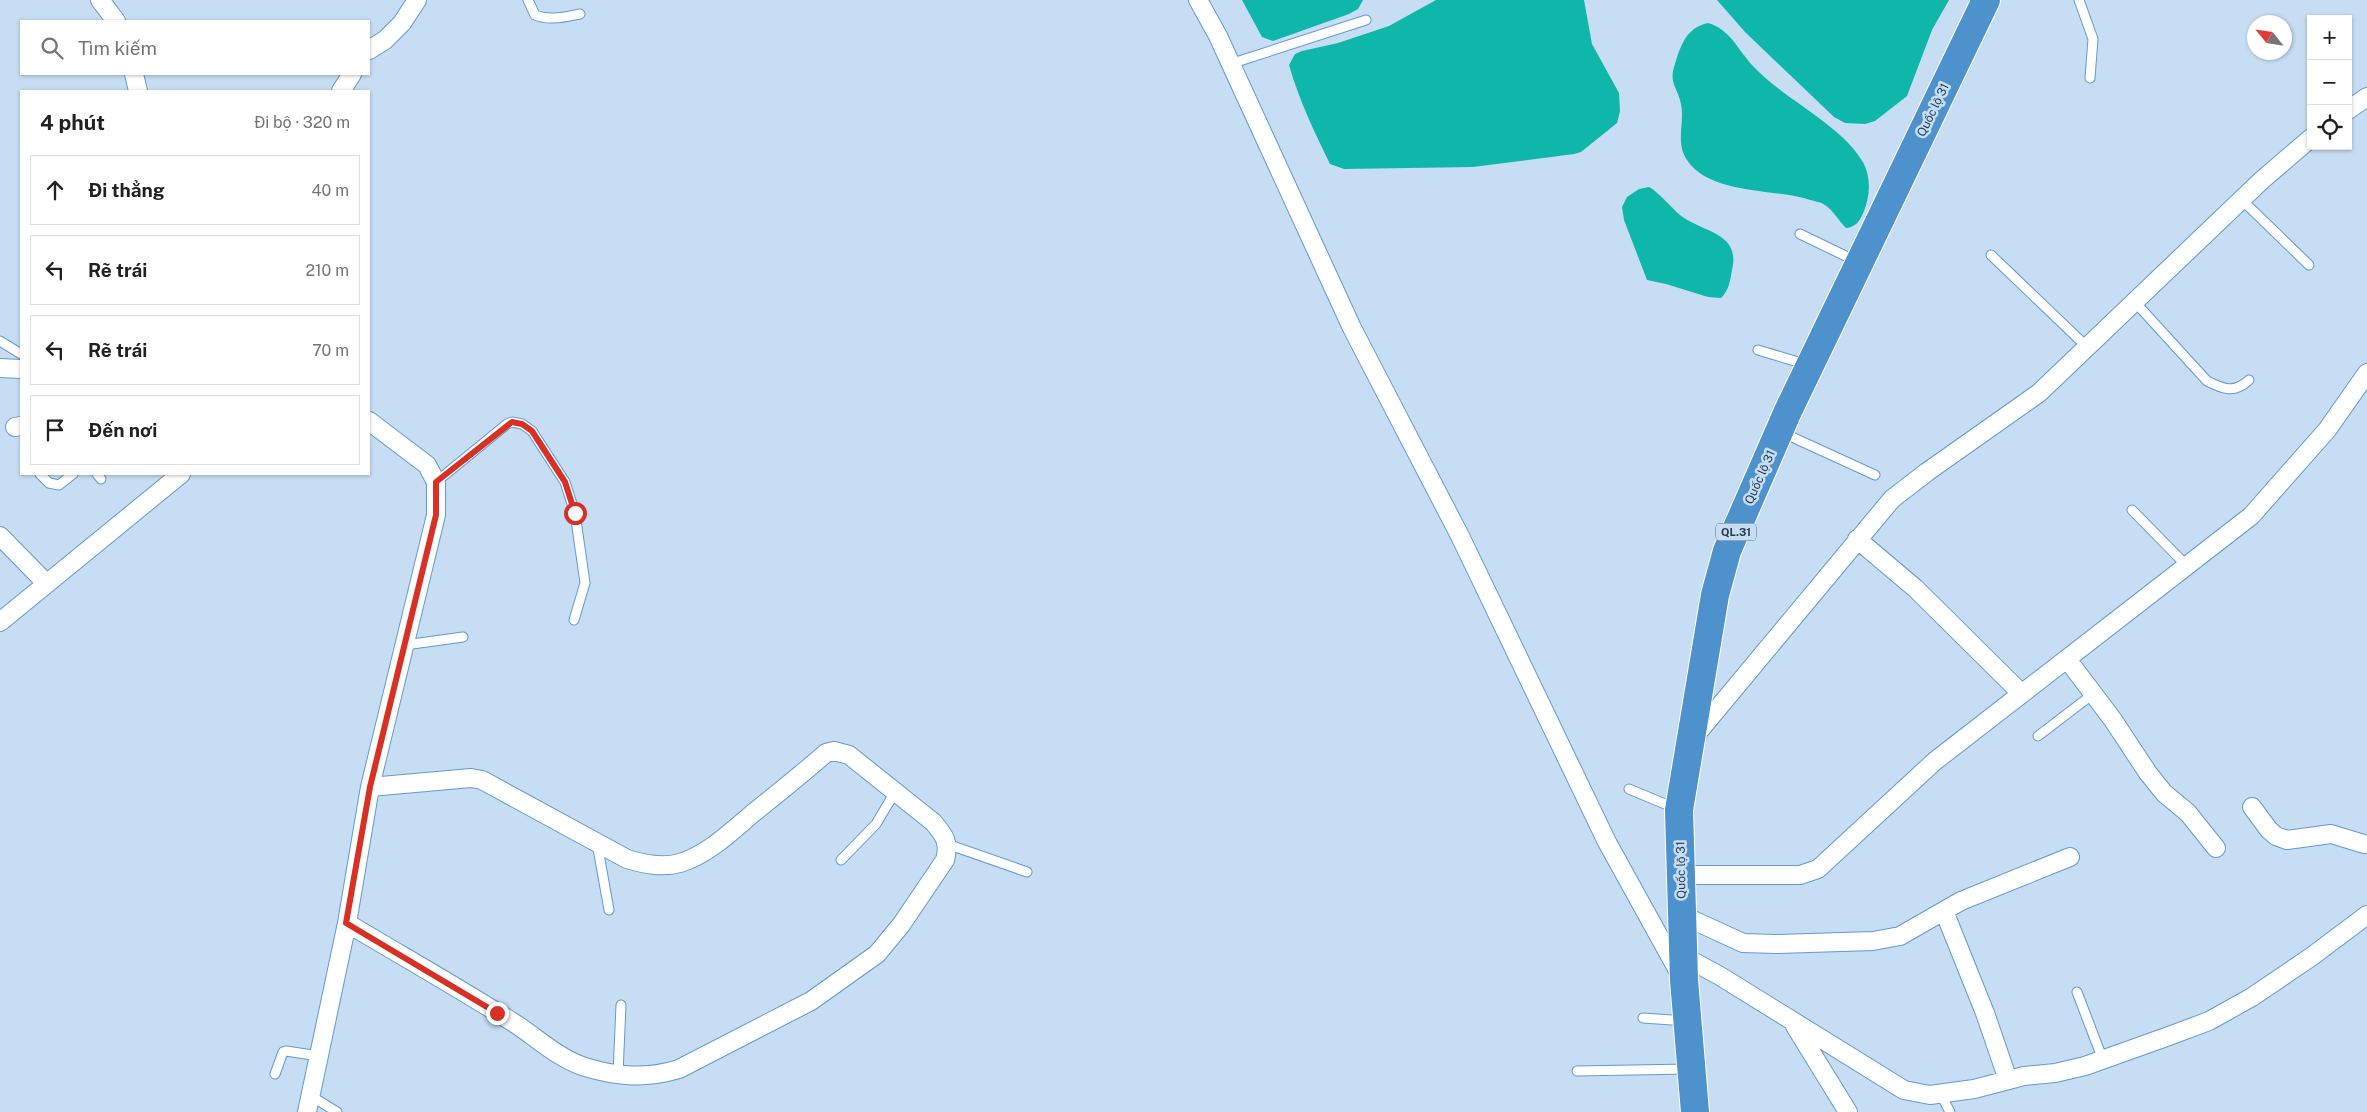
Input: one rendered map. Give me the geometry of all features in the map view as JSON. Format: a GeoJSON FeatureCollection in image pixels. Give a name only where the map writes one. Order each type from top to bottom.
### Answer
{"type":"FeatureCollection","features":[{"type":"Feature","properties":{"kind":"highway","name":"Quốc lộ 31"},"geometry":{"type":"LineString","coordinates":[[1695,1112],[1683,968],[1679,810],[1715,596],[1728,551],[1780,432],[1986,0]]}},
{"type":"Feature","properties":{"kind":"street"},"geometry":{"type":"LineString","coordinates":[[100,0],[115,20]]}},
{"type":"Feature","properties":{"kind":"street"},"geometry":{"type":"LineString","coordinates":[[370,49],[385,40],[402,23],[417,0]]}},
{"type":"Feature","properties":{"kind":"street"},"geometry":{"type":"LineString","coordinates":[[1198,0],[1230,64],[1352,328],[1460,536],[1607,842],[1683,968],[1720,976],[1904,1090],[1930,1095],[1974,1089],[2024,1076],[2055,1073],[2102,1060],[2209,1021],[2252,997],[2311,957],[2367,915]]}},
{"type":"Feature","properties":{"kind":"street"},"geometry":{"type":"LineString","coordinates":[[134,75],[138,90]]}},
{"type":"Feature","properties":{"kind":"street"},"geometry":{"type":"LineString","coordinates":[[341,90],[351,75]]}},
{"type":"Feature","properties":{"kind":"street"},"geometry":{"type":"LineString","coordinates":[[2352,107],[2367,97]]}},
{"type":"Feature","properties":{"kind":"street"},"geometry":{"type":"LineString","coordinates":[[1690,741],[1892,500],[1927,472],[2038,393],[2242,200],[2307,142]]}},
{"type":"Feature","properties":{"kind":"street"},"geometry":{"type":"LineString","coordinates":[[0,368],[20,369]]}},
{"type":"Feature","properties":{"kind":"street"},"geometry":{"type":"LineString","coordinates":[[1681,875],[1800,875],[1818,869],[1935,761],[2251,516],[2327,430],[2367,373]]}},
{"type":"Feature","properties":{"kind":"street"},"geometry":{"type":"LineString","coordinates":[[309,1104],[346,923],[370,787],[436,515],[436,482],[428,465],[370,422]]}},
{"type":"Feature","properties":{"kind":"street"},"geometry":{"type":"LineString","coordinates":[[0,622],[180,475]]}},
{"type":"Feature","properties":{"kind":"street"},"geometry":{"type":"LineString","coordinates":[[0,536],[46,583]]}},
{"type":"Feature","properties":{"kind":"street"},"geometry":{"type":"LineString","coordinates":[[1858,539],[1915,588],[2022,694]]}},
{"type":"Feature","properties":{"kind":"street"},"geometry":{"type":"LineString","coordinates":[[2067,659],[2148,774],[2164,793],[2188,813],[2216,848]]}},
{"type":"Feature","properties":{"kind":"street"},"geometry":{"type":"LineString","coordinates":[[346,923],[514,1023],[559,1054],[584,1067],[630,1076],[656,1076],[679,1069],[811,1002],[877,954],[901,925],[945,860],[948,844],[944,835],[933,822],[849,755],[834,751],[826,754],[726,836],[702,852],[681,862],[665,865],[648,864],[627,859],[482,780],[471,778],[370,787]]}},
{"type":"Feature","properties":{"kind":"street"},"geometry":{"type":"LineString","coordinates":[[2252,807],[2269,830],[2276,836],[2287,840],[2331,834],[2366,847]]}},
{"type":"Feature","properties":{"kind":"street"},"geometry":{"type":"LineString","coordinates":[[1682,915],[1743,943],[1776,944],[1873,941],[1900,936],[1961,901],[2070,857]]}},
{"type":"Feature","properties":{"kind":"street"},"geometry":{"type":"LineString","coordinates":[[1944,911],[1984,1012],[2008,1080]]}},
{"type":"Feature","properties":{"kind":"street"},"geometry":{"type":"LineString","coordinates":[[1794,1023],[1848,1112]]}},
{"type":"Feature","properties":{"kind":"lane"},"geometry":{"type":"LineString","coordinates":[[528,0],[535,15],[543,18],[557,18],[580,14]]}},
{"type":"Feature","properties":{"kind":"lane"},"geometry":{"type":"LineString","coordinates":[[2079,0],[2093,39],[2090,78]]}},
{"type":"Feature","properties":{"kind":"lane"},"geometry":{"type":"LineString","coordinates":[[1230,64],[1366,20]]}},
{"type":"Feature","properties":{"kind":"lane"},"geometry":{"type":"LineString","coordinates":[[2242,200],[2309,265]]}},
{"type":"Feature","properties":{"kind":"lane"},"geometry":{"type":"LineString","coordinates":[[1800,234],[1860,264]]}},
{"type":"Feature","properties":{"kind":"lane"},"geometry":{"type":"LineString","coordinates":[[1990,255],[2086,346]]}},
{"type":"Feature","properties":{"kind":"lane"},"geometry":{"type":"LineString","coordinates":[[2134,301],[2206,381],[2222,389],[2234,390],[2249,380]]}},
{"type":"Feature","properties":{"kind":"lane"},"geometry":{"type":"LineString","coordinates":[[0,341],[20,353]]}},
{"type":"Feature","properties":{"kind":"lane"},"geometry":{"type":"LineString","coordinates":[[1758,350],[1811,365]]}},
{"type":"Feature","properties":{"kind":"lane"},"geometry":{"type":"LineString","coordinates":[[436,482],[507,424],[512,422],[522,424],[532,431],[565,482],[575,513],[585,583],[574,620]]}},
{"type":"Feature","properties":{"kind":"lane"},"geometry":{"type":"LineString","coordinates":[[1780,432],[1875,475]]}},
{"type":"Feature","properties":{"kind":"lane"},"geometry":{"type":"LineString","coordinates":[[41,475],[49,483],[59,485],[72,475]]}},
{"type":"Feature","properties":{"kind":"lane"},"geometry":{"type":"LineString","coordinates":[[2132,510],[2187,566]]}},
{"type":"Feature","properties":{"kind":"lane"},"geometry":{"type":"LineString","coordinates":[[405,645],[463,637]]}},
{"type":"Feature","properties":{"kind":"lane"},"geometry":{"type":"LineString","coordinates":[[2038,736],[2093,694]]}},
{"type":"Feature","properties":{"kind":"lane"},"geometry":{"type":"LineString","coordinates":[[1629,789],[1679,810]]}},
{"type":"Feature","properties":{"kind":"lane"},"geometry":{"type":"LineString","coordinates":[[842,860],[876,824],[895,792]]}},
{"type":"Feature","properties":{"kind":"lane"},"geometry":{"type":"LineString","coordinates":[[597,843],[610,910]]}},
{"type":"Feature","properties":{"kind":"lane"},"geometry":{"type":"LineString","coordinates":[[948,844],[1027,872]]}},
{"type":"Feature","properties":{"kind":"lane"},"geometry":{"type":"LineString","coordinates":[[2077,992],[2102,1060]]}},
{"type":"Feature","properties":{"kind":"lane"},"geometry":{"type":"LineString","coordinates":[[618,1074],[620,1005]]}},
{"type":"Feature","properties":{"kind":"lane"},"geometry":{"type":"LineString","coordinates":[[1643,1018],[1687,1021]]}},
{"type":"Feature","properties":{"kind":"lane"},"geometry":{"type":"LineString","coordinates":[[275,1074],[283,1052],[319,1056]]}},
{"type":"Feature","properties":{"kind":"lane"},"geometry":{"type":"LineString","coordinates":[[1577,1071],[1691,1069]]}},
{"type":"Feature","properties":{"kind":"lane"},"geometry":{"type":"LineString","coordinates":[[1940,1093],[1950,1112]]}},
{"type":"Feature","properties":{"kind":"lane"},"geometry":{"type":"LineString","coordinates":[[309,1104],[337,1112]]}},
{"type":"Feature","properties":{"kind":"shaded area"},"geometry":{"type":"Polygon","coordinates":[[[1242,0],[1363,0],[1358,9],[1349,14],[1273,41],[1262,37],[1242,0]]]}},
{"type":"Feature","properties":{"kind":"shaded area"},"geometry":{"type":"Polygon","coordinates":[[[1436,0],[1584,0],[1592,44],[1619,93],[1620,111],[1617,123],[1581,152],[1574,154],[1473,167],[1344,169],[1330,164],[1297,91],[1289,65],[1295,54],[1338,43],[1389,26],[1436,0]]]}},
{"type":"Feature","properties":{"kind":"shaded area"},"geometry":{"type":"Polygon","coordinates":[[[1717,0],[1949,0],[1932,30],[1907,96],[1875,121],[1865,124],[1845,123],[1834,117],[1745,32],[1717,0]]]}},
{"type":"Feature","properties":{"kind":"shaded area"},"geometry":{"type":"Polygon","coordinates":[[[1708,23],[1716,26],[1728,35],[1753,66],[1766,78],[1828,125],[1855,150],[1864,164],[1869,188],[1864,211],[1855,225],[1846,228],[1831,210],[1819,202],[1726,185],[1710,179],[1697,171],[1687,160],[1683,153],[1681,139],[1682,111],[1680,98],[1673,81],[1673,71],[1685,38],[1694,29],[1708,23]]]}},
{"type":"Feature","properties":{"kind":"shaded area"},"geometry":{"type":"Polygon","coordinates":[[[1649,187],[1680,215],[1718,235],[1731,248],[1733,257],[1731,278],[1721,298],[1708,297],[1647,280],[1624,220],[1622,207],[1627,197],[1639,189],[1649,187]]]}},
{"type":"Feature","properties":{"kind":"route"},"geometry":{"type":"LineString","coordinates":[[497,1013],[346,923],[359,859],[370,787],[436,515],[436,482],[507,424],[512,422],[522,424],[532,431],[565,482],[575,513]]}}]}
